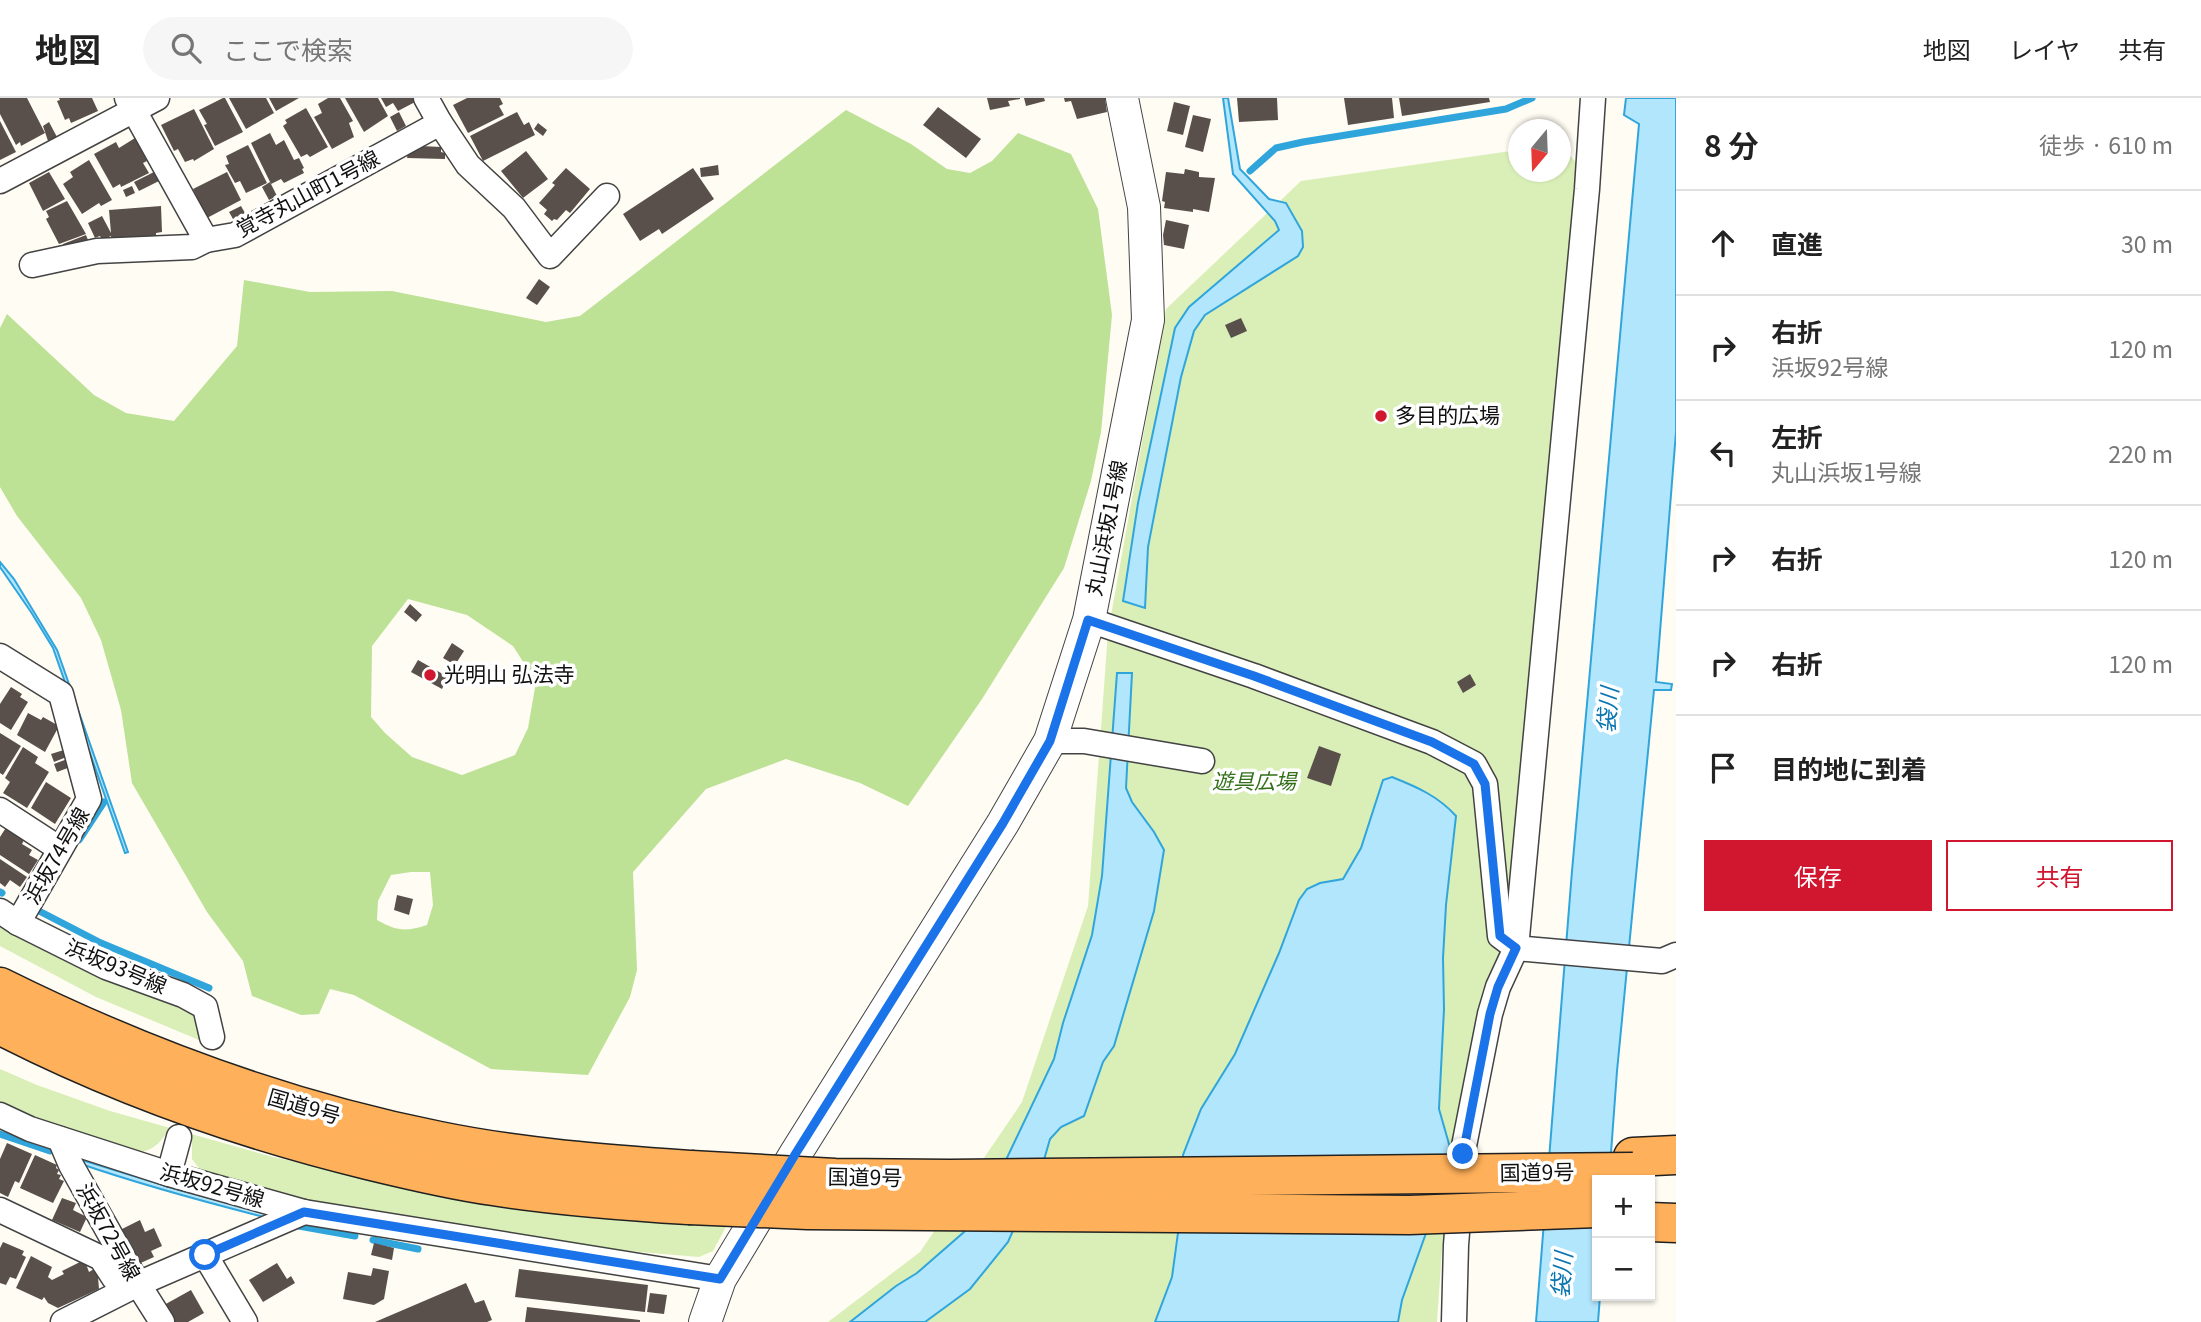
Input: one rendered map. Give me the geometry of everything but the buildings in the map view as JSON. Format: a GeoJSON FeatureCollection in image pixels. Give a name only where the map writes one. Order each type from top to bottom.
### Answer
{"type":"FeatureCollection","features":[{"type":"Feature","properties":{"kind":"highway"},"geometry":{"type":"LineString","coordinates":[[0,960],[335,1135]]}},
{"type":"Feature","properties":{"kind":"highway","name":"国道9号"},"geometry":{"type":"LineString","coordinates":[[0,987],[76,1024],[165,1062],[245,1090],[335,1135],[492,1186],[621,1201],[690,1188],[795,1177],[870,1179],[1408,1175],[1633,1165],[1676,1171]]}},
{"type":"Feature","properties":{"kind":"highway","name":"国道9号"},"geometry":{"type":"LineString","coordinates":[[0,1025],[73,1060],[167,1099],[259,1130],[335,1135]]}},
{"type":"Feature","properties":{"kind":"highway"},"geometry":{"type":"LineString","coordinates":[[0,1054],[63,1079],[227,1131],[335,1135]]}},
{"type":"Feature","properties":{"kind":"highway"},"geometry":{"type":"LineString","coordinates":[[1633,1165],[1676,1155]]}},
{"type":"Feature","properties":{"kind":"highway","name":"国道9号"},"geometry":{"type":"LineString","coordinates":[[690,1188],[808,1210],[1409,1215],[1592,1208]]}},
{"type":"Feature","properties":{"kind":"highway"},"geometry":{"type":"LineString","coordinates":[[1655,1207],[1676,1206]]}},
{"type":"Feature","properties":{"kind":"highway"},"geometry":{"type":"LineString","coordinates":[[1409,1215],[1592,1221]]}},
{"type":"Feature","properties":{"kind":"highway"},"geometry":{"type":"LineString","coordinates":[[1655,1222],[1676,1223]]}},
{"type":"Feature","properties":{"kind":"street"},"geometry":{"type":"LineString","coordinates":[[0,181],[130,104],[157,98]]}},
{"type":"Feature","properties":{"kind":"street"},"geometry":{"type":"LineString","coordinates":[[426,98],[468,166],[514,208],[550,256],[607,196]]}},
{"type":"Feature","properties":{"kind":"street","name":"丸山浜坂1号線"},"geometry":{"type":"LineString","coordinates":[[705,1322],[720,1279],[1003,823],[1050,741],[1088,620],[1147,320],[1144,207],[1122,98]]}},
{"type":"Feature","properties":{"kind":"street"},"geometry":{"type":"LineString","coordinates":[[1454,1322],[1456,1245],[1464,1146],[1490,1014],[1498,987],[1522,950],[1593,98]]}},
{"type":"Feature","properties":{"kind":"street"},"geometry":{"type":"LineString","coordinates":[[130,104],[206,240]]}},
{"type":"Feature","properties":{"kind":"street","name":"覚寺丸山町1号線"},"geometry":{"type":"LineString","coordinates":[[32,265],[97,251],[192,247],[206,240],[235,235],[440,123]]}},
{"type":"Feature","properties":{"kind":"street"},"geometry":{"type":"LineString","coordinates":[[1088,620],[1254,676],[1432,742],[1474,764],[1485,784],[1500,936],[1522,950],[1669,958]]}},
{"type":"Feature","properties":{"kind":"street","name":"浜坂74号線"},"geometry":{"type":"LineString","coordinates":[[0,656],[61,694],[89,799],[60,849],[9,917]]}},
{"type":"Feature","properties":{"kind":"street"},"geometry":{"type":"LineString","coordinates":[[1050,741],[1084,741],[1202,761]]}},
{"type":"Feature","properties":{"kind":"street"},"geometry":{"type":"LineString","coordinates":[[0,810],[60,849]]}},
{"type":"Feature","properties":{"kind":"street","name":"浜坂93号線"},"geometry":{"type":"LineString","coordinates":[[9,917],[106,967],[183,995],[205,1007],[212,1037]]}},
{"type":"Feature","properties":{"kind":"street","name":"浜坂92号線"},"geometry":{"type":"LineString","coordinates":[[0,1115],[30,1129],[169,1174],[304,1212],[720,1279]]}},
{"type":"Feature","properties":{"kind":"street"},"geometry":{"type":"LineString","coordinates":[[169,1174],[179,1137]]}},
{"type":"Feature","properties":{"kind":"street","name":"浜坂72号線"},"geometry":{"type":"LineString","coordinates":[[60,1139],[126,1281],[162,1322]]}},
{"type":"Feature","properties":{"kind":"street"},"geometry":{"type":"LineString","coordinates":[[0,1210],[101,1258],[126,1281]]}},
{"type":"Feature","properties":{"kind":"street"},"geometry":{"type":"LineString","coordinates":[[63,1322],[126,1281],[205,1255],[304,1212]]}},
{"type":"Feature","properties":{"kind":"street"},"geometry":{"type":"LineString","coordinates":[[205,1255],[246,1322]]}},
{"type":"Feature","properties":{"kind":"green space"},"geometry":{"type":"Polygon","coordinates":[[[846,110],[911,144],[947,169],[970,173],[992,161],[1018,133],[1071,154],[1098,209],[1112,315],[1101,432],[1091,481],[1064,568],[982,699],[908,806],[860,783],[786,759],[706,789],[633,872],[637,970],[630,997],[588,1075],[491,1069],[354,995],[330,989],[319,1014],[301,1015],[252,996],[243,961],[207,912],[132,783],[121,710],[101,640],[81,598],[17,516],[0,487],[0,328],[7,314],[94,395],[126,413],[174,421],[237,346],[244,280],[310,292],[392,291],[546,322],[580,316],[846,110]],[[408,599],[372,646],[371,717],[412,757],[462,775],[515,755],[528,728],[536,682],[513,646],[467,615],[408,599]],[[430,872],[391,875],[378,901],[377,920],[401,929],[427,925],[433,905],[430,872]]]}},
{"type":"Feature","properties":{"kind":"green space","name":"遊具広場"},"geometry":{"type":"Polygon","coordinates":[[[1508,151],[1508,182],[1571,182],[1571,156],[1581,169],[1513,928],[1459,1107],[1442,1250],[1437,1322],[828,1322],[920,1252],[1022,1102],[1088,906],[1108,632],[1166,309],[1301,181],[1508,151]]]}},
{"type":"Feature","properties":{"kind":"green space"},"geometry":{"type":"Polygon","coordinates":[[[0,919],[187,1008],[204,1025],[199,1040],[96,997],[0,946],[0,919]]]}},
{"type":"Feature","properties":{"kind":"green space"},"geometry":{"type":"Polygon","coordinates":[[[0,1069],[110,1111],[273,1157],[416,1188],[727,1225],[713,1251],[699,1257],[495,1235],[344,1209],[282,1195],[201,1171],[192,1159],[192,1139],[167,1132],[155,1146],[137,1153],[0,1106],[0,1069]]]}},
{"type":"Feature","properties":{"kind":"water"},"geometry":{"type":"Polygon","coordinates":[[[1223,98],[1228,98],[1240,169],[1269,199],[1286,203],[1302,231],[1303,247],[1298,256],[1205,315],[1194,331],[1181,377],[1148,547],[1145,608],[1123,601],[1138,503],[1175,328],[1189,307],[1279,230],[1275,221],[1233,174],[1223,98]]]}},
{"type":"Feature","properties":{"kind":"water","name":"袋川"},"geometry":{"type":"Polygon","coordinates":[[[1626,98],[1676,98],[1676,432],[1656,682],[1672,684],[1671,690],[1654,690],[1609,1175],[1592,1175],[1592,1301],[1600,1301],[1598,1322],[1536,1322],[1572,871],[1639,124],[1624,115],[1626,98]]]}},
{"type":"Feature","properties":{"kind":"water"},"geometry":{"type":"Polygon","coordinates":[[[0,562],[14,579],[57,650],[128,852],[125,853],[53,648],[0,567],[0,562]]]}},
{"type":"Feature","properties":{"kind":"water"},"geometry":{"type":"Polygon","coordinates":[[[1117,673],[1132,673],[1126,788],[1132,802],[1164,850],[1154,911],[1114,1046],[1103,1062],[1084,1116],[1061,1127],[1050,1139],[1044,1160],[1008,1242],[970,1289],[925,1322],[850,1322],[917,1273],[964,1232],[1004,1164],[1054,1059],[1092,935],[1102,876],[1117,673]]]}},
{"type":"Feature","properties":{"kind":"water"},"geometry":{"type":"Polygon","coordinates":[[[1392,777],[1427,793],[1456,816],[1446,905],[1439,1109],[1453,1158],[1402,1300],[1398,1322],[1155,1322],[1172,1277],[1183,1155],[1201,1109],[1235,1054],[1299,900],[1307,889],[1320,883],[1343,879],[1361,848],[1383,780],[1392,777]]]}},
{"type":"Feature","properties":{"kind":"water"},"geometry":{"type":"Polygon","coordinates":[[[82,1160],[179,1190],[274,1215],[268,1218],[174,1193],[81,1164],[82,1160]]]}},
{"type":"Feature","properties":{"kind":"waterway"},"geometry":{"type":"LineString","coordinates":[[1250,171],[1276,148],[1506,109],[1532,98]]}},
{"type":"Feature","properties":{"kind":"waterway"},"geometry":{"type":"LineString","coordinates":[[79,840],[104,802]]}},
{"type":"Feature","properties":{"kind":"waterway"},"geometry":{"type":"LineString","coordinates":[[41,912],[101,943],[209,988]]}},
{"type":"Feature","properties":{"kind":"waterway"},"geometry":{"type":"LineString","coordinates":[[0,1134],[50,1151]]}},
{"type":"Feature","properties":{"kind":"waterway"},"geometry":{"type":"LineString","coordinates":[[293,1225],[355,1236]]}},
{"type":"Feature","properties":{"kind":"waterway"},"geometry":{"type":"LineString","coordinates":[[373,1240],[418,1249]]}},
{"type":"Feature","properties":{"kind":"place","name":"多目的広場"},"geometry":{"type":"Point","coordinates":[1381,416]}},
{"type":"Feature","properties":{"kind":"place","name":"光明山 弘法寺"},"geometry":{"type":"Point","coordinates":[430,675]}},
{"type":"Feature","properties":{"kind":"route"},"geometry":{"type":"LineString","coordinates":[[205,1255],[304,1212],[720,1279],[1003,823],[1050,741],[1088,620],[1254,676],[1432,742],[1474,764],[1485,784],[1500,936],[1516,948],[1498,987],[1490,1014],[1463,1154]]}}]}
